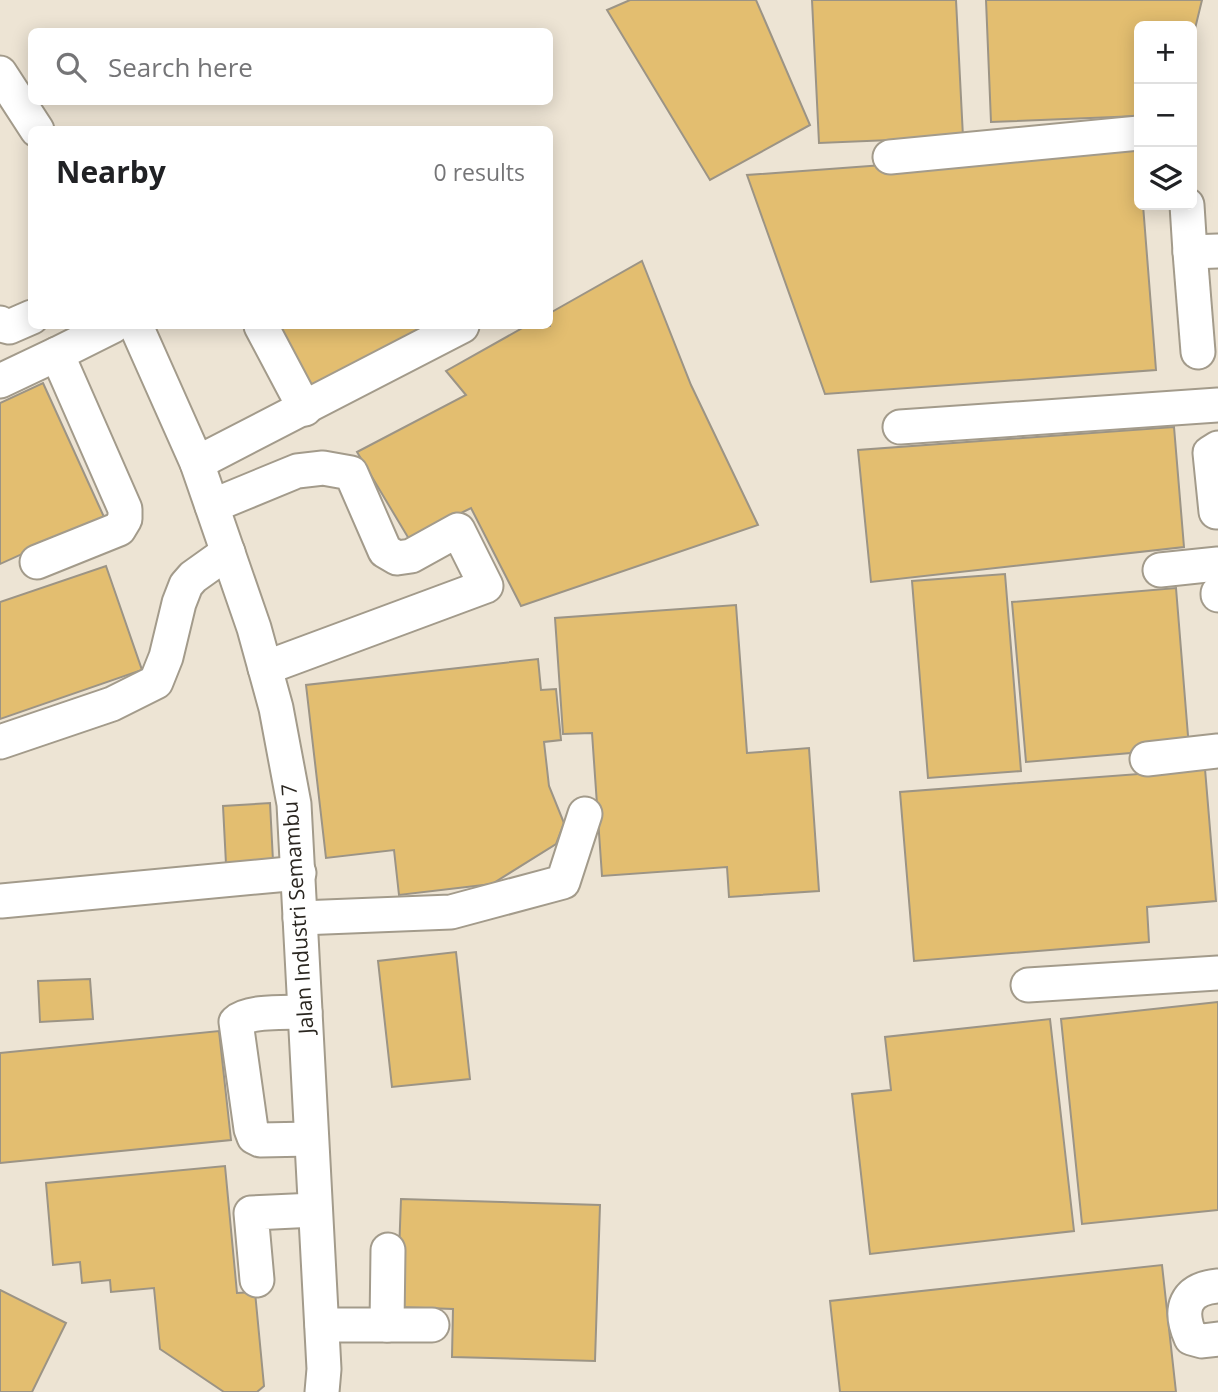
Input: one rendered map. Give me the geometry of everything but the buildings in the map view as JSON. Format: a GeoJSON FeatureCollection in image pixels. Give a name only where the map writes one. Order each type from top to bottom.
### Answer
{"type":"FeatureCollection","features":[{"type":"Feature","properties":{"kind":"street"},"geometry":{"type":"LineString","coordinates":[[0,73],[34,126]]}},
{"type":"Feature","properties":{"kind":"street"},"geometry":{"type":"LineString","coordinates":[[890,157],[1134,133]]}},
{"type":"Feature","properties":{"kind":"street"},"geometry":{"type":"LineString","coordinates":[[1189,210],[1204,252],[1198,352]]}},
{"type":"Feature","properties":{"kind":"street"},"geometry":{"type":"LineString","coordinates":[[0,323],[9,327],[28,319]]}},
{"type":"Feature","properties":{"kind":"street"},"geometry":{"type":"LineString","coordinates":[[0,381],[107,329]]}},
{"type":"Feature","properties":{"kind":"street","name":"Jalan Industri Semambu 7"},"geometry":{"type":"LineString","coordinates":[[137,329],[197,463],[254,628],[276,708],[294,804],[322,1325],[322,1392]]}},
{"type":"Feature","properties":{"kind":"street"},"geometry":{"type":"LineString","coordinates":[[263,329],[306,409]]}},
{"type":"Feature","properties":{"kind":"street"},"geometry":{"type":"LineString","coordinates":[[197,463],[456,329]]}},
{"type":"Feature","properties":{"kind":"street"},"geometry":{"type":"LineString","coordinates":[[37,562],[119,529],[125,519],[125,509],[57,354]]}},
{"type":"Feature","properties":{"kind":"street"},"geometry":{"type":"LineString","coordinates":[[900,427],[1218,405]]}},
{"type":"Feature","properties":{"kind":"street"},"geometry":{"type":"LineString","coordinates":[[1216,512],[1210,453],[1218,448]]}},
{"type":"Feature","properties":{"kind":"street"},"geometry":{"type":"LineString","coordinates":[[212,506],[297,471],[323,468],[351,473],[385,551],[397,558],[411,556],[458,530],[486,586],[265,668]]}},
{"type":"Feature","properties":{"kind":"street"},"geometry":{"type":"LineString","coordinates":[[0,742],[112,704],[156,682],[166,657],[186,585],[228,552]]}},
{"type":"Feature","properties":{"kind":"street"},"geometry":{"type":"LineString","coordinates":[[1160,570],[1218,564]]}},
{"type":"Feature","properties":{"kind":"street"},"geometry":{"type":"LineString","coordinates":[[1147,759],[1218,751]]}},
{"type":"Feature","properties":{"kind":"street"},"geometry":{"type":"LineString","coordinates":[[300,918],[451,912],[563,882],[585,814]]}},
{"type":"Feature","properties":{"kind":"street"},"geometry":{"type":"LineString","coordinates":[[1,901],[299,873]]}},
{"type":"Feature","properties":{"kind":"street"},"geometry":{"type":"LineString","coordinates":[[1028,985],[1218,973]]}},
{"type":"Feature","properties":{"kind":"street"},"geometry":{"type":"LineString","coordinates":[[305,1012],[252,1014],[236,1022],[254,1138],[312,1139]]}},
{"type":"Feature","properties":{"kind":"street"},"geometry":{"type":"LineString","coordinates":[[257,1280],[250,1205],[315,1210]]}},
{"type":"Feature","properties":{"kind":"street"},"geometry":{"type":"LineString","coordinates":[[387,1325],[388,1250]]}},
{"type":"Feature","properties":{"kind":"street"},"geometry":{"type":"LineString","coordinates":[[1218,1286],[1206,1287],[1192,1293],[1186,1304],[1191,1338],[1202,1341],[1218,1339]]}},
{"type":"Feature","properties":{"kind":"street"},"geometry":{"type":"LineString","coordinates":[[322,1325],[432,1325]]}}]}
